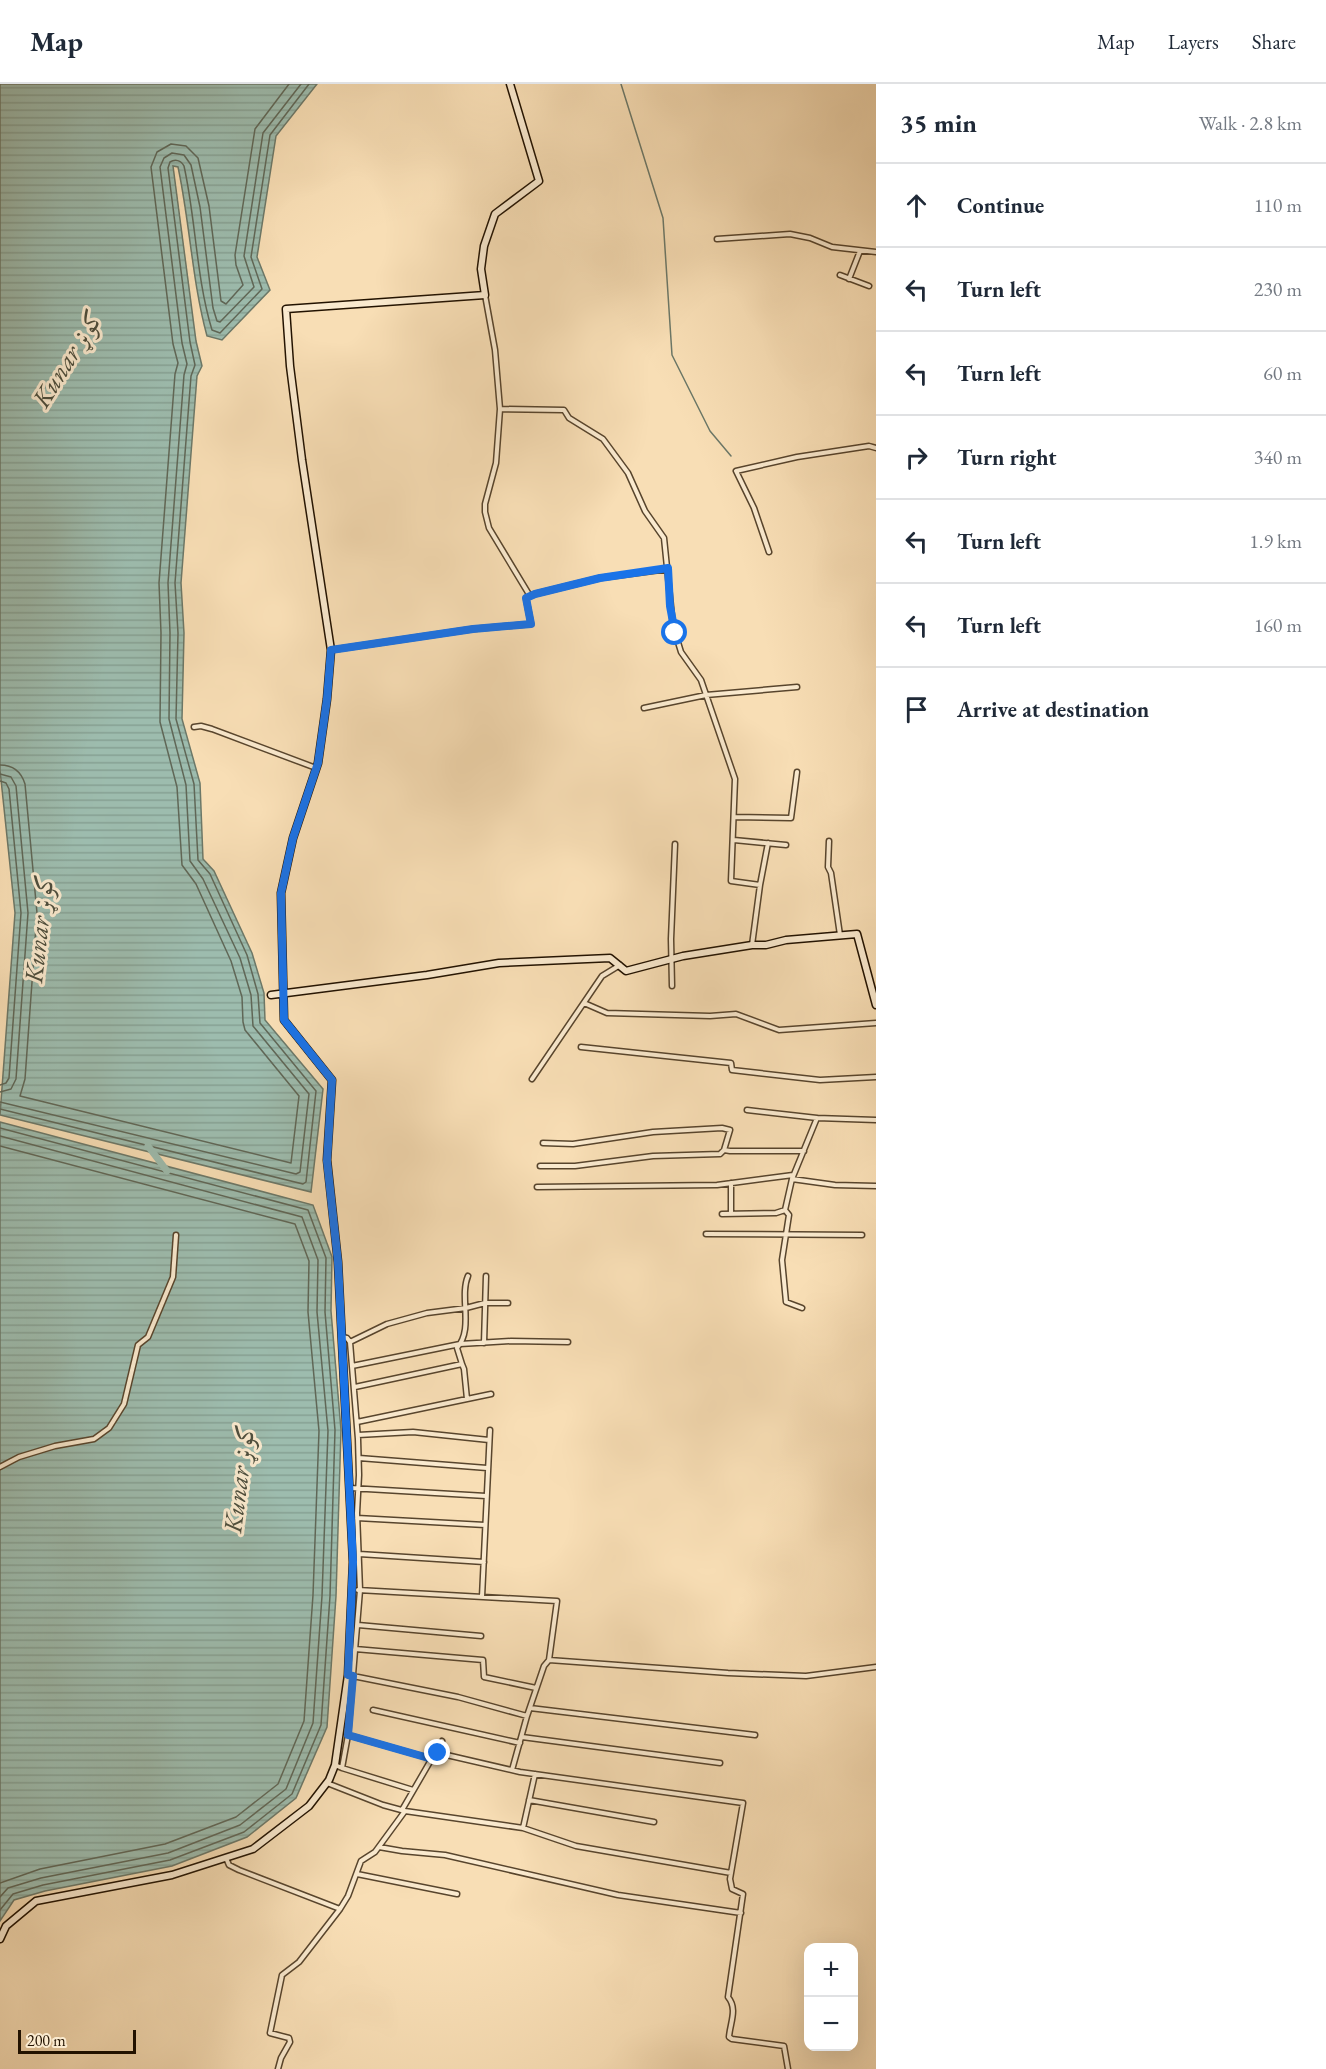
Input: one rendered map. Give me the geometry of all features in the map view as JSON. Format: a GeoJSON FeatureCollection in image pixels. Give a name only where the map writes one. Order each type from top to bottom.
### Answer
{"type":"FeatureCollection","features":[{"type":"Feature","properties":{"kind":"street"},"geometry":{"type":"LineString","coordinates":[[510,84],[539,181],[495,214],[484,246],[481,269],[495,350],[500,409],[496,463],[485,512],[489,528],[530,596]]}},
{"type":"Feature","properties":{"kind":"street"},"geometry":{"type":"LineString","coordinates":[[717,239],[790,234],[810,238],[832,247],[876,252]]}},
{"type":"Feature","properties":{"kind":"street"},"geometry":{"type":"LineString","coordinates":[[849,279],[860,251]]}},
{"type":"Feature","properties":{"kind":"street"},"geometry":{"type":"LineString","coordinates":[[840,275],[869,286]]}},
{"type":"Feature","properties":{"kind":"street"},"geometry":{"type":"LineString","coordinates":[[0,1939],[6,1926],[36,1901],[172,1875],[253,1849],[309,1806],[339,1766],[348,1735],[353,1562],[338,1262],[327,1161],[332,1080],[284,1020],[281,893],[293,838],[317,769],[331,650],[302,460],[290,366],[286,309],[484,295]]}},
{"type":"Feature","properties":{"kind":"street"},"geometry":{"type":"LineString","coordinates":[[500,409],[564,410],[569,418],[603,439],[628,473],[645,511],[664,538],[673,626],[681,652],[701,680],[735,779],[731,881],[760,885]]}},
{"type":"Feature","properties":{"kind":"street"},"geometry":{"type":"LineString","coordinates":[[768,552],[754,508],[736,471],[797,457],[869,446],[876,448]]}},
{"type":"Feature","properties":{"kind":"street"},"geometry":{"type":"LineString","coordinates":[[331,650],[473,629],[531,624],[526,598],[530,596],[600,578],[668,568]]}},
{"type":"Feature","properties":{"kind":"street"},"geometry":{"type":"LineString","coordinates":[[644,708],[706,695],[797,687]]}},
{"type":"Feature","properties":{"kind":"street"},"geometry":{"type":"LineString","coordinates":[[194,727],[201,726],[317,769]]}},
{"type":"Feature","properties":{"kind":"street"},"geometry":{"type":"LineString","coordinates":[[735,817],[791,818],[797,772]]}},
{"type":"Feature","properties":{"kind":"street"},"geometry":{"type":"LineString","coordinates":[[734,840],[786,845]]}},
{"type":"Feature","properties":{"kind":"street"},"geometry":{"type":"LineString","coordinates":[[829,841],[828,867],[831,873],[840,935]]}},
{"type":"Feature","properties":{"kind":"street"},"geometry":{"type":"LineString","coordinates":[[752,945],[768,843]]}},
{"type":"Feature","properties":{"kind":"street"},"geometry":{"type":"LineString","coordinates":[[672,986],[675,844]]}},
{"type":"Feature","properties":{"kind":"street"},"geometry":{"type":"LineString","coordinates":[[271,995],[427,975],[499,963],[610,958],[626,971],[671,959],[752,945],[857,934],[876,1005]]}},
{"type":"Feature","properties":{"kind":"street"},"geometry":{"type":"LineString","coordinates":[[532,1079],[602,975],[620,965]]}},
{"type":"Feature","properties":{"kind":"street"},"geometry":{"type":"LineString","coordinates":[[584,1003],[607,1013],[710,1016],[736,1014],[780,1030],[876,1023]]}},
{"type":"Feature","properties":{"kind":"street"},"geometry":{"type":"LineString","coordinates":[[581,1047],[731,1063],[732,1070],[747,1073],[819,1080],[876,1077]]}},
{"type":"Feature","properties":{"kind":"street"},"geometry":{"type":"LineString","coordinates":[[747,1110],[817,1118],[876,1120]]}},
{"type":"Feature","properties":{"kind":"street"},"geometry":{"type":"LineString","coordinates":[[785,1210],[793,1177],[817,1118]]}},
{"type":"Feature","properties":{"kind":"street"},"geometry":{"type":"LineString","coordinates":[[540,1166],[575,1166],[652,1156],[720,1154],[724,1150],[730,1130],[722,1128],[653,1132],[573,1144],[543,1143]]}},
{"type":"Feature","properties":{"kind":"street"},"geometry":{"type":"LineString","coordinates":[[724,1150],[804,1151]]}},
{"type":"Feature","properties":{"kind":"street"},"geometry":{"type":"LineString","coordinates":[[537,1187],[731,1183],[793,1177],[835,1185],[876,1186]]}},
{"type":"Feature","properties":{"kind":"street"},"geometry":{"type":"LineString","coordinates":[[731,1183],[731,1214]]}},
{"type":"Feature","properties":{"kind":"street"},"geometry":{"type":"LineString","coordinates":[[722,1214],[776,1213],[785,1210]]}},
{"type":"Feature","properties":{"kind":"street"},"geometry":{"type":"LineString","coordinates":[[785,1210],[789,1215],[782,1260],[786,1302],[802,1308]]}},
{"type":"Feature","properties":{"kind":"street"},"geometry":{"type":"LineString","coordinates":[[706,1234],[862,1235]]}},
{"type":"Feature","properties":{"kind":"street"},"geometry":{"type":"LineString","coordinates":[[0,1467],[20,1457],[55,1446],[94,1439],[109,1428],[124,1404],[138,1345],[148,1336],[173,1277],[176,1235]]}},
{"type":"Feature","properties":{"kind":"street"},"geometry":{"type":"LineString","coordinates":[[467,1399],[464,1368],[457,1348],[460,1344],[466,1308],[465,1284],[468,1276]]}},
{"type":"Feature","properties":{"kind":"street"},"geometry":{"type":"LineString","coordinates":[[484,1343],[486,1276]]}},
{"type":"Feature","properties":{"kind":"street"},"geometry":{"type":"LineString","coordinates":[[350,1342],[387,1324],[427,1313],[485,1303],[508,1303]]}},
{"type":"Feature","properties":{"kind":"street"},"geometry":{"type":"LineString","coordinates":[[339,1766],[358,1625],[360,1590],[357,1518],[359,1458],[355,1388],[350,1342],[347,1338],[342,1337]]}},
{"type":"Feature","properties":{"kind":"street"},"geometry":{"type":"LineString","coordinates":[[352,1366],[460,1344],[511,1341],[568,1342]]}},
{"type":"Feature","properties":{"kind":"street"},"geometry":{"type":"LineString","coordinates":[[355,1388],[462,1364]]}},
{"type":"Feature","properties":{"kind":"street"},"geometry":{"type":"LineString","coordinates":[[357,1422],[491,1394]]}},
{"type":"Feature","properties":{"kind":"street"},"geometry":{"type":"LineString","coordinates":[[482,1596],[490,1430]]}},
{"type":"Feature","properties":{"kind":"street"},"geometry":{"type":"LineString","coordinates":[[358,1435],[413,1432],[489,1440]]}},
{"type":"Feature","properties":{"kind":"street"},"geometry":{"type":"LineString","coordinates":[[359,1458],[487,1468]]}},
{"type":"Feature","properties":{"kind":"street"},"geometry":{"type":"LineString","coordinates":[[349,1488],[486,1496]]}},
{"type":"Feature","properties":{"kind":"street"},"geometry":{"type":"LineString","coordinates":[[357,1518],[485,1525]]}},
{"type":"Feature","properties":{"kind":"street"},"geometry":{"type":"LineString","coordinates":[[359,1554],[484,1562]]}},
{"type":"Feature","properties":{"kind":"street"},"geometry":{"type":"LineString","coordinates":[[352,1589],[557,1600],[549,1660],[536,1688],[512,1770]]}},
{"type":"Feature","properties":{"kind":"street"},"geometry":{"type":"LineString","coordinates":[[358,1625],[481,1636]]}},
{"type":"Feature","properties":{"kind":"street"},"geometry":{"type":"LineString","coordinates":[[355,1649],[483,1660],[484,1677],[536,1688]]}},
{"type":"Feature","properties":{"kind":"street"},"geometry":{"type":"LineString","coordinates":[[549,1660],[806,1676],[876,1667]]}},
{"type":"Feature","properties":{"kind":"street"},"geometry":{"type":"LineString","coordinates":[[350,1675],[458,1697],[527,1716]]}},
{"type":"Feature","properties":{"kind":"street"},"geometry":{"type":"LineString","coordinates":[[530,1708],[754,1735]]}},
{"type":"Feature","properties":{"kind":"street"},"geometry":{"type":"LineString","coordinates":[[374,1710],[520,1743]]}},
{"type":"Feature","properties":{"kind":"street"},"geometry":{"type":"LineString","coordinates":[[348,1735],[432,1759]]}},
{"type":"Feature","properties":{"kind":"street"},"geometry":{"type":"LineString","coordinates":[[522,1737],[720,1763]]}},
{"type":"Feature","properties":{"kind":"street"},"geometry":{"type":"LineString","coordinates":[[278,2069],[290,2042],[289,2038],[270,2033],[282,1975],[299,1962],[340,1909],[348,1896],[361,1861],[375,1852],[404,1810],[442,1741]]}},
{"type":"Feature","properties":{"kind":"street"},"geometry":{"type":"LineString","coordinates":[[432,1759],[438,1753],[535,1774],[743,1803],[730,1888],[742,1892],[728,1997],[733,2002],[734,2009],[729,2037],[784,2046],[788,2069]]}},
{"type":"Feature","properties":{"kind":"street"},"geometry":{"type":"LineString","coordinates":[[339,1766],[413,1790]]}},
{"type":"Feature","properties":{"kind":"street"},"geometry":{"type":"LineString","coordinates":[[523,1828],[535,1774]]}},
{"type":"Feature","properties":{"kind":"street"},"geometry":{"type":"LineString","coordinates":[[326,1783],[404,1810],[523,1828],[576,1846],[731,1873]]}},
{"type":"Feature","properties":{"kind":"street"},"geometry":{"type":"LineString","coordinates":[[529,1800],[654,1822]]}},
{"type":"Feature","properties":{"kind":"street"},"geometry":{"type":"LineString","coordinates":[[379,1847],[446,1855],[618,1895],[741,1913]]}},
{"type":"Feature","properties":{"kind":"street"},"geometry":{"type":"LineString","coordinates":[[226,1858],[229,1865],[239,1870],[340,1909]]}},
{"type":"Feature","properties":{"kind":"street"},"geometry":{"type":"LineString","coordinates":[[357,1874],[457,1894]]}},
{"type":"Feature","properties":{"kind":"water"},"geometry":{"type":"Polygon","coordinates":[[[0,84],[317,84],[276,136],[257,257],[270,290],[222,340],[207,336],[178,167],[173,166],[196,341],[202,366],[197,376],[181,583],[184,633],[182,719],[200,783],[203,859],[214,871],[252,953],[264,993],[265,1020],[323,1089],[311,1192],[0,1115],[15,913],[0,770],[0,84]]]}},
{"type":"Feature","properties":{"kind":"water"},"geometry":{"type":"Polygon","coordinates":[[[0,1122],[313,1205],[332,1257],[331,1311],[341,1430],[336,1596],[327,1727],[296,1798],[247,1837],[172,1866],[45,1891],[14,1900],[0,1921],[0,1122]]]}},
{"type":"Feature","properties":{"kind":"waterway"},"geometry":{"type":"LineString","coordinates":[[621,84],[663,218],[672,355],[710,431],[731,456]]}},
{"type":"Feature","properties":{"kind":"waterway","name":"Kunar کونړ"},"geometry":{"type":"LineString","coordinates":[[148,1146],[167,1171]]}},
{"type":"Feature","properties":{"kind":"route"},"geometry":{"type":"LineString","coordinates":[[438,1753],[432,1759],[348,1735],[353,1676],[348,1675],[353,1562],[338,1262],[327,1161],[332,1080],[284,1020],[281,893],[293,838],[318,763],[331,650],[473,629],[531,624],[526,598],[535,594],[600,578],[668,568],[670,606],[675,633]]}}]}
